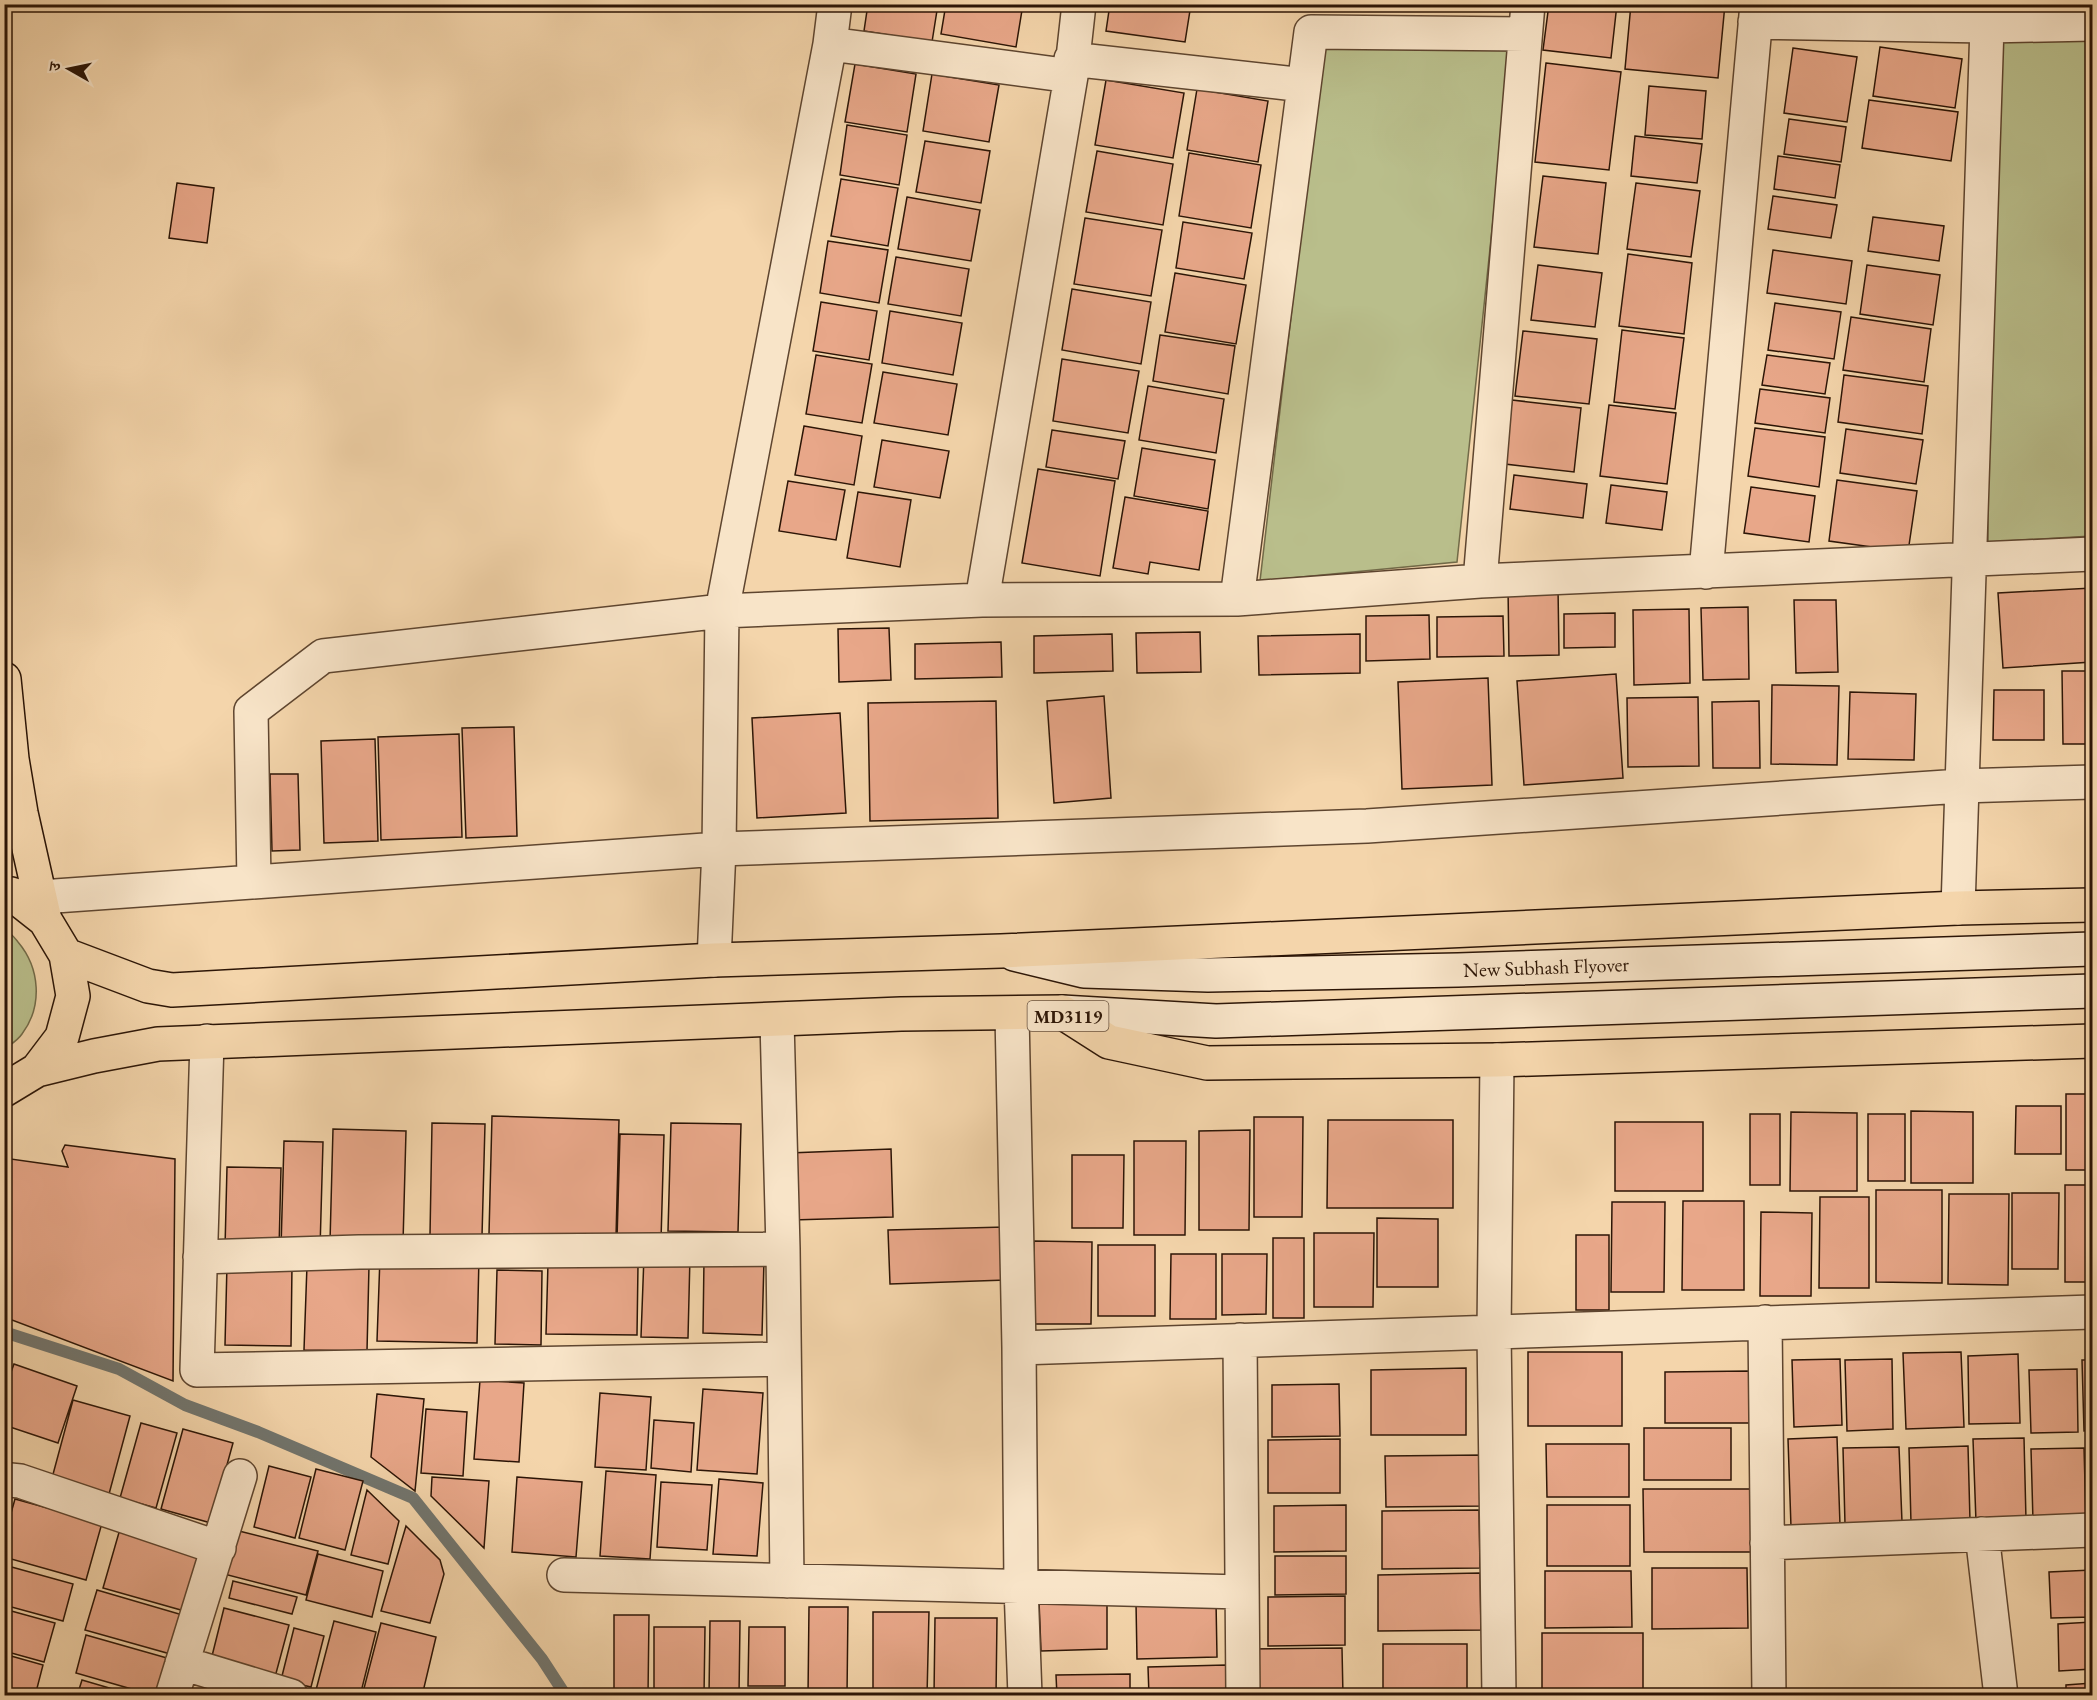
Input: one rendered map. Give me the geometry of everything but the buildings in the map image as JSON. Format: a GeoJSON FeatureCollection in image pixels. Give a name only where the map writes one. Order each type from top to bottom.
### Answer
{"type":"FeatureCollection","features":[{"type":"Feature","properties":{"kind":"main road"},"geometry":{"type":"LineString","coordinates":[[4,679],[12,759],[21,813],[43,908],[66,955],[72,996],[62,1037],[37,1070],[4,1090]]}},
{"type":"Feature","properties":{"kind":"main road"},"geometry":{"type":"LineString","coordinates":[[4,893],[12,894],[43,908]]}},
{"type":"Feature","properties":{"kind":"main road"},"geometry":{"type":"LineString","coordinates":[[66,955],[148,986],[172,990],[714,960],[1001,951],[2092,904]]}},
{"type":"Feature","properties":{"kind":"main road","name":"MD3119"},"geometry":{"type":"LineString","coordinates":[[37,1070],[158,1044],[901,1014],[1062,1012],[1109,1042],[1207,1063],[1497,1060],[2092,1041]]}},
{"type":"Feature","properties":{"kind":"street"},"geometry":{"type":"LineString","coordinates":[[714,960],[719,849],[722,611],[830,44],[835,4]]}},
{"type":"Feature","properties":{"kind":"street"},"geometry":{"type":"LineString","coordinates":[[982,600],[1071,68],[1079,4]]}},
{"type":"Feature","properties":{"kind":"street"},"geometry":{"type":"LineString","coordinates":[[1706,572],[1756,13],[1987,26],[2092,24]]}},
{"type":"Feature","properties":{"kind":"street"},"geometry":{"type":"LineString","coordinates":[[1237,599],[1311,32],[1526,19],[1480,581]]}},
{"type":"Feature","properties":{"kind":"street"},"geometry":{"type":"LineString","coordinates":[[1958,908],[1987,26]]}},
{"type":"Feature","properties":{"kind":"street"},"geometry":{"type":"LineString","coordinates":[[830,44],[1071,68],[1304,85]]}},
{"type":"Feature","properties":{"kind":"street"},"geometry":{"type":"LineString","coordinates":[[255,882],[251,711],[324,656],[722,611],[982,600],[1237,599],[1480,581],[2092,554]]}},
{"type":"Feature","properties":{"kind":"street"},"geometry":{"type":"LineString","coordinates":[[43,908],[255,882],[719,849],[1367,826],[1961,786],[2092,782]]}},
{"type":"Feature","properties":{"kind":"street","name":"New Subhash Flyover"},"geometry":{"type":"LineString","coordinates":[[1001,951],[1083,971],[1208,975],[1470,970],[2092,949]]}},
{"type":"Feature","properties":{"kind":"street"},"geometry":{"type":"LineString","coordinates":[[1062,1012],[1216,1021],[2092,991]]}},
{"type":"Feature","properties":{"kind":"street"},"geometry":{"type":"LineString","coordinates":[[1012,1014],[1021,1587],[1025,1695]]}},
{"type":"Feature","properties":{"kind":"street"},"geometry":{"type":"LineString","coordinates":[[777,1020],[783,1249],[787,1581]]}},
{"type":"Feature","properties":{"kind":"street"},"geometry":{"type":"LineString","coordinates":[[207,1041],[197,1370],[784,1359]]}},
{"type":"Feature","properties":{"kind":"street"},"geometry":{"type":"LineString","coordinates":[[1497,1060],[1494,1332],[1499,1695]]}},
{"type":"Feature","properties":{"kind":"street"},"geometry":{"type":"LineString","coordinates":[[200,1257],[371,1252],[783,1249]]}},
{"type":"Feature","properties":{"kind":"street"},"geometry":{"type":"LineString","coordinates":[[1019,1348],[2092,1312]]}},
{"type":"Feature","properties":{"kind":"street"},"geometry":{"type":"LineString","coordinates":[[1765,1322],[1769,1695]]}},
{"type":"Feature","properties":{"kind":"street"},"geometry":{"type":"LineString","coordinates":[[1240,1340],[1244,1695]]}},
{"type":"Feature","properties":{"kind":"street"},"geometry":{"type":"LineString","coordinates":[[172,1695],[240,1476]]}},
{"type":"Feature","properties":{"kind":"street"},"geometry":{"type":"LineString","coordinates":[[4,1482],[21,1481],[219,1548]]}},
{"type":"Feature","properties":{"kind":"street"},"geometry":{"type":"LineString","coordinates":[[1767,1543],[2092,1530]]}},
{"type":"Feature","properties":{"kind":"street"},"geometry":{"type":"LineString","coordinates":[[1982,1534],[2001,1695]]}},
{"type":"Feature","properties":{"kind":"street"},"geometry":{"type":"LineString","coordinates":[[564,1575],[1242,1592]]}},
{"type":"Feature","properties":{"kind":"street"},"geometry":{"type":"LineString","coordinates":[[182,1663],[291,1695]]}},
{"type":"Feature","properties":{"kind":"green space"},"geometry":{"type":"Polygon","coordinates":[[[2092,39],[2092,536],[1988,542],[1986,41],[2092,39]]]}},
{"type":"Feature","properties":{"kind":"green space"},"geometry":{"type":"Polygon","coordinates":[[[1323,43],[1511,49],[1457,562],[1260,581],[1323,43]]]}},
{"type":"Feature","properties":{"kind":"green space"},"geometry":{"type":"Polygon","coordinates":[[[5,929],[14,937],[31,963],[36,999],[29,1023],[20,1036],[5,1049],[5,929]]]}},
{"type":"Feature","properties":{"kind":"waterway"},"geometry":{"type":"LineString","coordinates":[[4,1332],[119,1369],[185,1405],[258,1432],[413,1498],[542,1659],[566,1696]]}}]}
